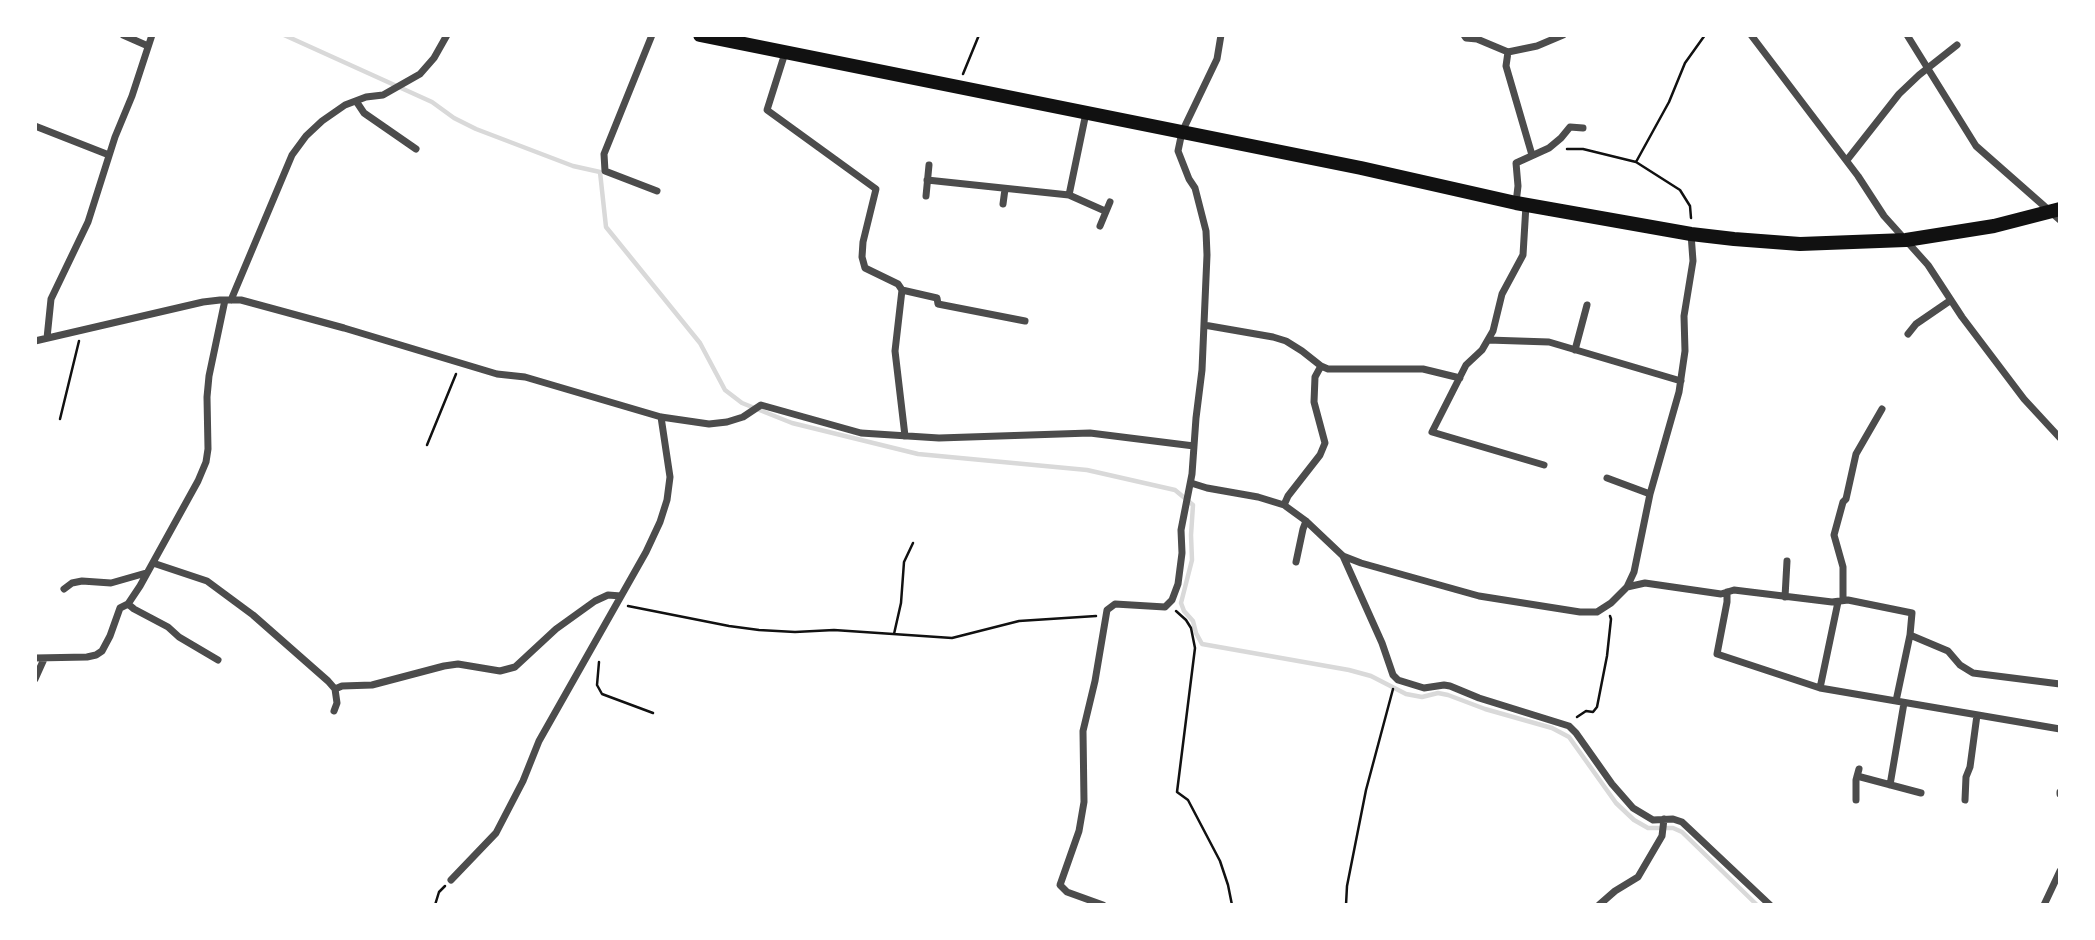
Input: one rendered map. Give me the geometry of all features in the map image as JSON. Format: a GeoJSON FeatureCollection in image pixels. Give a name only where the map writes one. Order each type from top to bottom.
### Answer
{"type":"FeatureCollection","features":[{"type":"Feature","properties":{"kind":"highway"},"geometry":{"type":"LineString","coordinates":[[700,35],[1362,168],[1521,203],[1691,234],[1800,244],[1906,240],[2056,213]]}},
{"type":"Feature","properties":{"kind":"street"},"geometry":{"type":"LineString","coordinates":[[123,35],[148,46]]}},
{"type":"Feature","properties":{"kind":"street"},"geometry":{"type":"LineString","coordinates":[[47,338],[51,299],[88,222],[152,35]]}},
{"type":"Feature","properties":{"kind":"street"},"geometry":{"type":"LineString","coordinates":[[35,658],[96,655],[102,650],[120,608],[128,604],[198,481],[208,449],[209,376],[228,300],[292,155],[306,136],[345,105],[383,94],[421,74],[447,35]]}},
{"type":"Feature","properties":{"kind":"street"},"geometry":{"type":"LineString","coordinates":[[652,35],[604,154],[605,171],[657,191]]}},
{"type":"Feature","properties":{"kind":"street"},"geometry":{"type":"LineString","coordinates":[[1103,905],[1067,892],[1060,885],[1079,831],[1084,802],[1083,730],[1095,681],[1107,610],[1115,604],[1165,607],[1172,600],[1178,584],[1182,553],[1181,530],[1191,483],[1202,370],[1206,231],[1195,188],[1178,151],[1182,132],[1217,59],[1220,35]]}},
{"type":"Feature","properties":{"kind":"street"},"geometry":{"type":"LineString","coordinates":[[1464,35],[1508,52],[1537,46],[1563,35]]}},
{"type":"Feature","properties":{"kind":"street"},"geometry":{"type":"LineString","coordinates":[[1752,35],[1847,160],[1884,216],[1928,265],[2024,399],[2060,438]]}},
{"type":"Feature","properties":{"kind":"street"},"geometry":{"type":"LineString","coordinates":[[1907,35],[1976,146],[2056,213]]}},
{"type":"Feature","properties":{"kind":"street"},"geometry":{"type":"LineString","coordinates":[[1847,160],[1899,94],[1957,45]]}},
{"type":"Feature","properties":{"kind":"street"},"geometry":{"type":"LineString","coordinates":[[786,52],[767,110],[876,189],[862,257],[865,268],[898,284],[902,290],[895,351],[905,436]]}},
{"type":"Feature","properties":{"kind":"street"},"geometry":{"type":"LineString","coordinates":[[1508,52],[1506,66],[1532,155]]}},
{"type":"Feature","properties":{"kind":"street"},"geometry":{"type":"LineString","coordinates":[[356,101],[364,113],[416,149]]}},
{"type":"Feature","properties":{"kind":"street"},"geometry":{"type":"LineString","coordinates":[[1069,195],[1086,113]]}},
{"type":"Feature","properties":{"kind":"street"},"geometry":{"type":"LineString","coordinates":[[35,126],[109,155]]}},
{"type":"Feature","properties":{"kind":"street"},"geometry":{"type":"LineString","coordinates":[[1544,465],[1432,432],[1466,365],[1482,350],[1493,331],[1502,294],[1523,255],[1516,163],[1549,148],[1570,127],[1583,128]]}},
{"type":"Feature","properties":{"kind":"street"},"geometry":{"type":"LineString","coordinates":[[926,196],[929,165]]}},
{"type":"Feature","properties":{"kind":"street"},"geometry":{"type":"LineString","coordinates":[[927,180],[1069,195],[1105,211]]}},
{"type":"Feature","properties":{"kind":"street"},"geometry":{"type":"LineString","coordinates":[[1003,204],[1005,189]]}},
{"type":"Feature","properties":{"kind":"street"},"geometry":{"type":"LineString","coordinates":[[1100,226],[1110,201]]}},
{"type":"Feature","properties":{"kind":"street"},"geometry":{"type":"LineString","coordinates":[[1343,556],[1479,596],[1580,612],[1597,612],[1627,587],[1634,572],[1650,494],[1681,381],[1685,351],[1684,316],[1693,261],[1691,234]]}},
{"type":"Feature","properties":{"kind":"street"},"geometry":{"type":"LineString","coordinates":[[902,290],[937,298],[938,304],[1025,321]]}},
{"type":"Feature","properties":{"kind":"street"},"geometry":{"type":"LineString","coordinates":[[35,341],[203,302],[241,300],[662,417],[709,424],[727,422],[743,417],[761,405],[861,433],[939,438],[1090,433],[1194,446]]}},
{"type":"Feature","properties":{"kind":"street"},"geometry":{"type":"LineString","coordinates":[[1908,334],[1916,324],[1951,300]]}},
{"type":"Feature","properties":{"kind":"street"},"geometry":{"type":"LineString","coordinates":[[1575,350],[1587,305]]}},
{"type":"Feature","properties":{"kind":"street"},"geometry":{"type":"LineString","coordinates":[[1204,325],[1286,341],[1328,369],[1423,369],[1460,378]]}},
{"type":"Feature","properties":{"kind":"street"},"geometry":{"type":"LineString","coordinates":[[1488,340],[1549,342],[1681,381]]}},
{"type":"Feature","properties":{"kind":"street"},"geometry":{"type":"LineString","coordinates":[[1284,505],[1320,455],[1325,443],[1314,402],[1315,377],[1321,366]]}},
{"type":"Feature","properties":{"kind":"street"},"geometry":{"type":"LineString","coordinates":[[1820,688],[1840,601],[1843,567],[1834,535],[1846,499],[1856,454],[1881,410]]}},
{"type":"Feature","properties":{"kind":"street"},"geometry":{"type":"LineString","coordinates":[[451,880],[496,833],[523,781],[539,741],[646,552],[660,522],[670,477],[662,417]]}},
{"type":"Feature","properties":{"kind":"street"},"geometry":{"type":"LineString","coordinates":[[1607,478],[1650,494]]}},
{"type":"Feature","properties":{"kind":"street"},"geometry":{"type":"LineString","coordinates":[[1191,483],[1284,505],[1343,556],[1382,643],[1393,675],[1398,680],[1424,688],[1450,686],[1479,698],[1569,726],[1633,808],[1653,820],[1674,819],[1690,828],[1770,905]]}},
{"type":"Feature","properties":{"kind":"street"},"geometry":{"type":"LineString","coordinates":[[1296,562],[1306,522]]}},
{"type":"Feature","properties":{"kind":"street"},"geometry":{"type":"LineString","coordinates":[[1785,597],[1787,561]]}},
{"type":"Feature","properties":{"kind":"street"},"geometry":{"type":"LineString","coordinates":[[153,563],[207,581],[288,644],[335,689],[337,703],[334,711]]}},
{"type":"Feature","properties":{"kind":"street"},"geometry":{"type":"LineString","coordinates":[[64,589],[72,583],[82,581],[111,583],[146,573]]}},
{"type":"Feature","properties":{"kind":"street"},"geometry":{"type":"LineString","coordinates":[[1627,587],[1646,583],[1721,594],[1734,590],[1840,601],[1912,613],[1890,785]]}},
{"type":"Feature","properties":{"kind":"street"},"geometry":{"type":"LineString","coordinates":[[1727,592],[1717,654],[1820,688],[2060,729]]}},
{"type":"Feature","properties":{"kind":"street"},"geometry":{"type":"LineString","coordinates":[[335,689],[342,686],[372,685],[458,664],[500,671],[515,667],[556,629],[595,601],[608,595],[619,599]]}},
{"type":"Feature","properties":{"kind":"street"},"geometry":{"type":"LineString","coordinates":[[128,604],[218,660]]}},
{"type":"Feature","properties":{"kind":"street"},"geometry":{"type":"LineString","coordinates":[[1910,635],[1948,650],[1960,665],[1973,673],[2060,684]]}},
{"type":"Feature","properties":{"kind":"street"},"geometry":{"type":"LineString","coordinates":[[35,679],[44,659]]}},
{"type":"Feature","properties":{"kind":"street"},"geometry":{"type":"LineString","coordinates":[[1965,800],[1966,777],[1970,767],[1977,715]]}},
{"type":"Feature","properties":{"kind":"street"},"geometry":{"type":"LineString","coordinates":[[1856,800],[1858,772],[1890,785],[1921,793]]}},
{"type":"Feature","properties":{"kind":"street"},"geometry":{"type":"LineString","coordinates":[[1600,905],[1615,891],[1638,877],[1662,836],[1664,819]]}},
{"type":"Feature","properties":{"kind":"street"},"geometry":{"type":"LineString","coordinates":[[2043,905],[2060,872]]}},
{"type":"Feature","properties":{"kind":"path"},"geometry":{"type":"LineString","coordinates":[[957,87],[979,35]]}},
{"type":"Feature","properties":{"kind":"path"},"geometry":{"type":"LineString","coordinates":[[1636,162],[1669,102],[1685,63],[1705,35]]}},
{"type":"Feature","properties":{"kind":"path"},"geometry":{"type":"LineString","coordinates":[[1549,148],[1583,149],[1636,162],[1680,190],[1691,212],[1691,234]]}},
{"type":"Feature","properties":{"kind":"path"},"geometry":{"type":"LineString","coordinates":[[60,419],[79,344],[76,332]]}},
{"type":"Feature","properties":{"kind":"path"},"geometry":{"type":"LineString","coordinates":[[427,445],[461,363]]}},
{"type":"Feature","properties":{"kind":"path"},"geometry":{"type":"LineString","coordinates":[[894,634],[901,603],[904,562],[913,543]]}},
{"type":"Feature","properties":{"kind":"path"},"geometry":{"type":"LineString","coordinates":[[619,599],[729,626],[759,630],[834,630],[951,638],[1034,618],[1106,615]]}},
{"type":"Feature","properties":{"kind":"path"},"geometry":{"type":"LineString","coordinates":[[1168,604],[1191,628],[1195,648],[1177,792],[1188,800],[1220,861],[1232,905]]}},
{"type":"Feature","properties":{"kind":"path"},"geometry":{"type":"LineString","coordinates":[[1569,726],[1586,711],[1593,712],[1597,707],[1611,619],[1604,607]]}},
{"type":"Feature","properties":{"kind":"path"},"geometry":{"type":"LineString","coordinates":[[598,636],[597,685],[602,694],[653,713]]}},
{"type":"Feature","properties":{"kind":"path"},"geometry":{"type":"LineString","coordinates":[[1346,905],[1347,886],[1366,790],[1391,694],[1398,680]]}},
{"type":"Feature","properties":{"kind":"path"},"geometry":{"type":"LineString","coordinates":[[435,905],[439,892],[451,880]]}},
{"type":"Feature","properties":{"kind":"waterway"},"geometry":{"type":"LineString","coordinates":[[284,35],[432,102],[454,118],[476,129],[573,166],[600,172],[606,227],[700,343],[725,390],[742,403],[792,423],[918,454],[1087,470],[1175,490],[1193,505],[1192,560],[1181,603],[1193,621],[1202,644],[1349,670],[1371,676],[1406,694],[1422,697],[1438,693],[1448,695],[1485,709],[1552,728],[1569,737],[1616,803],[1634,820],[1648,828],[1673,828],[1682,832],[1757,905]]}}]}
